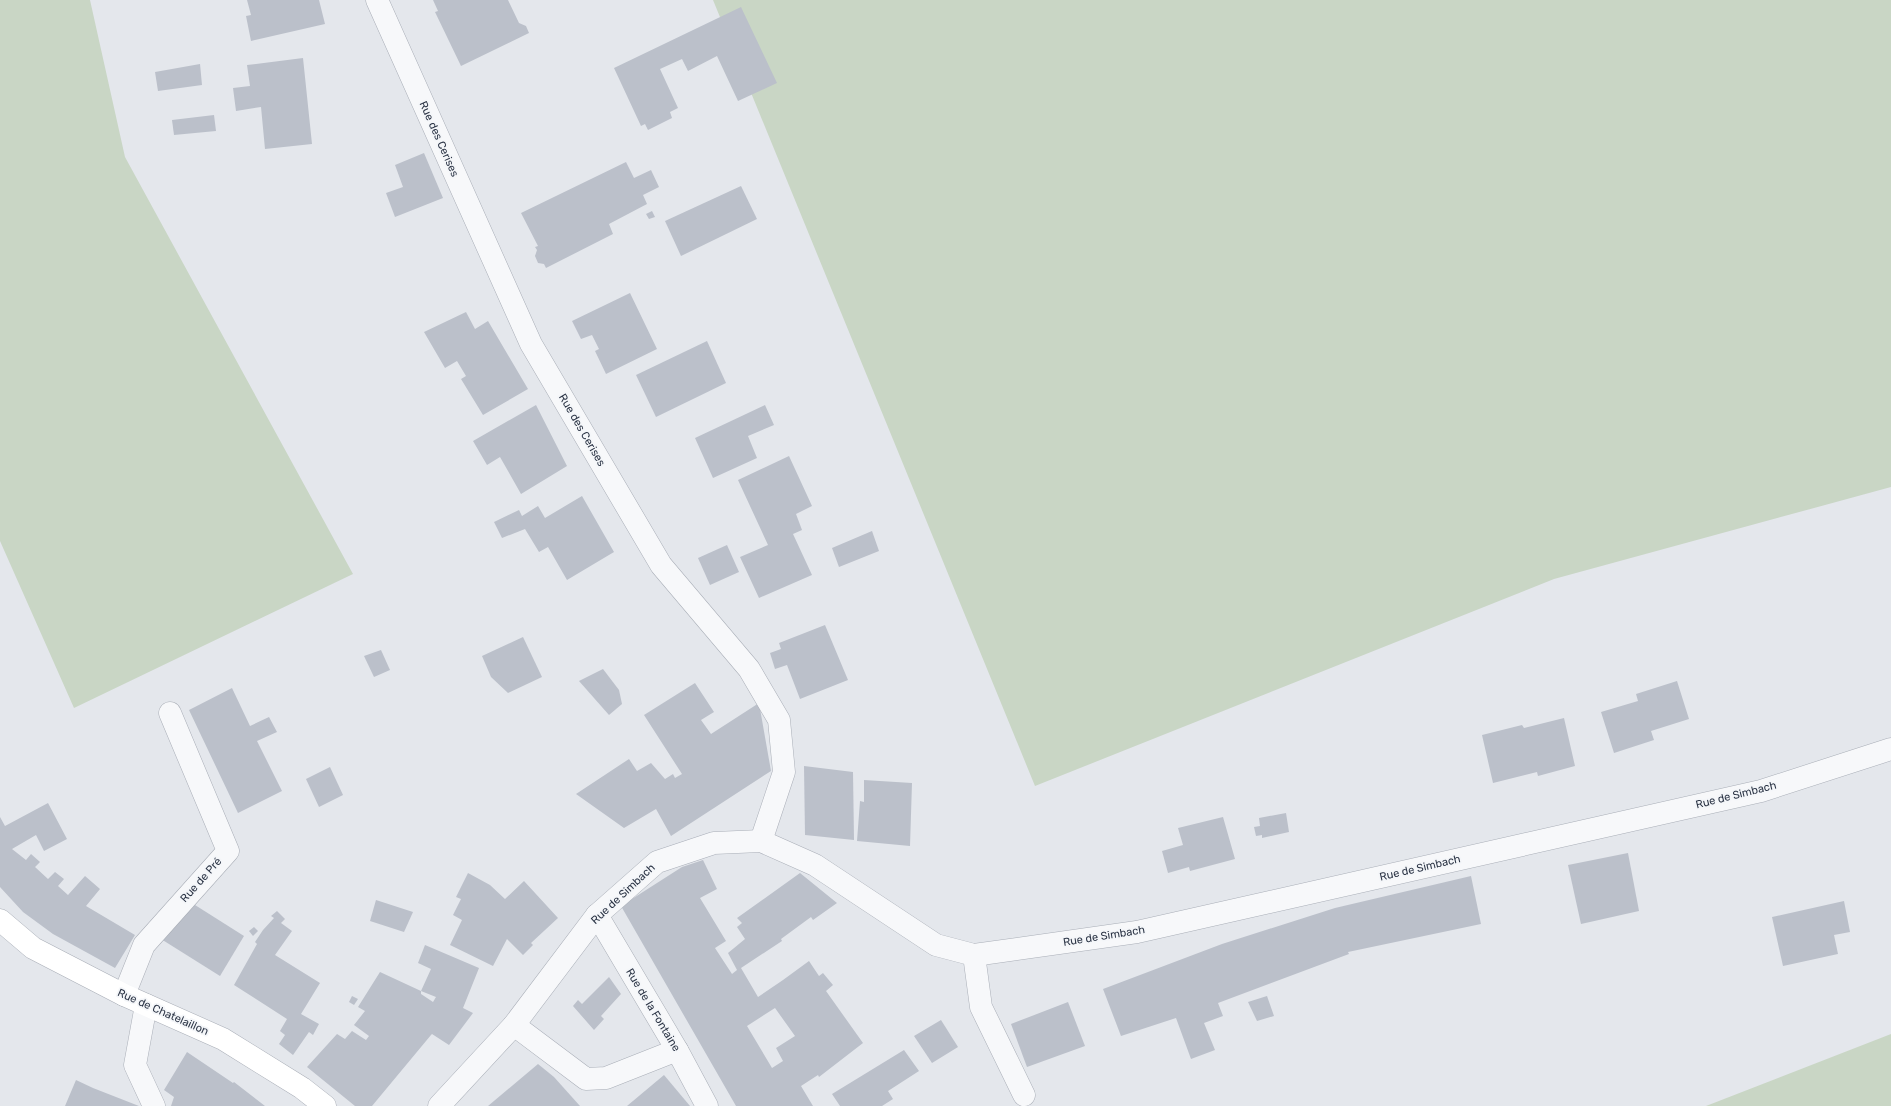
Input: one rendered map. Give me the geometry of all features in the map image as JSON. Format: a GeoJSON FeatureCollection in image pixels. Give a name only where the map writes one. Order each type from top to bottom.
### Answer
{"type":"FeatureCollection","features":[{"type":"Feature","properties":{"kind":"main road","name":"Rue de Chatelaillon"},"geometry":{"type":"LineString","coordinates":[[0,920],[33,948],[124,995],[223,1039],[302,1088],[325,1106]]}},
{"type":"Feature","properties":{"kind":"street","name":"Rue des Cerises"},"geometry":{"type":"LineString","coordinates":[[377,0],[531,344],[661,565],[749,669],[779,720],[784,772],[761,841]]}},
{"type":"Feature","properties":{"kind":"street","name":"Rue de Pré"},"geometry":{"type":"LineString","coordinates":[[124,995],[144,945],[228,851],[170,713]]}},
{"type":"Feature","properties":{"kind":"street","name":"Rue de Simbach"},"geometry":{"type":"LineString","coordinates":[[439,1106],[514,1025],[597,915],[657,862],[714,843],[761,841],[815,865],[936,945],[974,955],[1145,931],[1761,791],[1891,749]]}},
{"type":"Feature","properties":{"kind":"street","name":"Rue de la Fontaine"},"geometry":{"type":"LineString","coordinates":[[597,915],[677,1050],[708,1106]]}},
{"type":"Feature","properties":{"kind":"street"},"geometry":{"type":"LineString","coordinates":[[974,955],[981,1007],[1024,1095]]}},
{"type":"Feature","properties":{"kind":"street"},"geometry":{"type":"LineString","coordinates":[[146,1005],[135,1065],[154,1106]]}},
{"type":"Feature","properties":{"kind":"street"},"geometry":{"type":"LineString","coordinates":[[514,1025],[586,1079],[606,1078],[677,1050]]}},
{"type":"Feature","properties":{"kind":"green space"},"geometry":{"type":"Polygon","coordinates":[[[0,0],[90,0],[125,157],[353,574],[74,708],[0,541],[0,0]]]}},
{"type":"Feature","properties":{"kind":"green space"},"geometry":{"type":"Polygon","coordinates":[[[713,0],[1891,0],[1891,487],[1554,579],[1035,786],[713,0]]]}},
{"type":"Feature","properties":{"kind":"green space"},"geometry":{"type":"Polygon","coordinates":[[[1891,1034],[1891,1106],[1706,1106],[1891,1034]]]}},
{"type":"Feature","properties":{"kind":"building"},"geometry":{"type":"Polygon","coordinates":[[[247,0],[319,0],[325,24],[251,41],[246,16],[251,15],[247,0]]]}},
{"type":"Feature","properties":{"kind":"building"},"geometry":{"type":"Polygon","coordinates":[[[433,0],[508,0],[519,23],[526,26],[529,33],[461,66],[435,12],[438,11],[433,0]]]}},
{"type":"Feature","properties":{"kind":"building"},"geometry":{"type":"Polygon","coordinates":[[[741,7],[777,83],[738,101],[717,56],[688,71],[682,59],[660,69],[678,108],[670,112],[672,118],[648,130],[645,124],[641,126],[614,68],[741,7]]]}},
{"type":"Feature","properties":{"kind":"building"},"geometry":{"type":"Polygon","coordinates":[[[303,58],[312,144],[265,149],[261,107],[236,111],[233,88],[250,86],[247,65],[303,58]]]}},
{"type":"Feature","properties":{"kind":"building"},"geometry":{"type":"Polygon","coordinates":[[[200,64],[202,85],[158,91],[155,72],[200,64]]]}},
{"type":"Feature","properties":{"kind":"building"},"geometry":{"type":"Polygon","coordinates":[[[214,115],[216,131],[174,135],[172,120],[214,115]]]}},
{"type":"Feature","properties":{"kind":"building"},"geometry":{"type":"Polygon","coordinates":[[[424,153],[443,198],[395,217],[386,193],[403,187],[395,165],[424,153]]]}},
{"type":"Feature","properties":{"kind":"building"},"geometry":{"type":"Polygon","coordinates":[[[626,162],[634,178],[651,170],[659,187],[643,195],[647,204],[609,224],[613,234],[546,268],[544,264],[538,263],[535,256],[537,250],[535,247],[538,246],[521,213],[626,162]]]}},
{"type":"Feature","properties":{"kind":"building"},"geometry":{"type":"Polygon","coordinates":[[[741,186],[757,219],[681,256],[665,221],[741,186]]]}},
{"type":"Feature","properties":{"kind":"building"},"geometry":{"type":"Polygon","coordinates":[[[652,211],[655,217],[649,219],[646,214],[652,211]]]}},
{"type":"Feature","properties":{"kind":"building"},"geometry":{"type":"Polygon","coordinates":[[[630,293],[657,349],[606,374],[595,351],[599,349],[592,335],[581,339],[572,321],[630,293]]]}},
{"type":"Feature","properties":{"kind":"building"},"geometry":{"type":"Polygon","coordinates":[[[466,312],[475,329],[488,321],[528,389],[483,415],[461,379],[466,376],[457,361],[445,368],[424,332],[466,312]]]}},
{"type":"Feature","properties":{"kind":"building"},"geometry":{"type":"Polygon","coordinates":[[[707,341],[726,383],[656,417],[636,375],[707,341]]]}},
{"type":"Feature","properties":{"kind":"building"},"geometry":{"type":"Polygon","coordinates":[[[536,405],[567,466],[521,494],[500,457],[487,465],[473,441],[536,405]]]}},
{"type":"Feature","properties":{"kind":"building"},"geometry":{"type":"Polygon","coordinates":[[[765,405],[774,425],[748,436],[757,458],[713,478],[695,438],[765,405]]]}},
{"type":"Feature","properties":{"kind":"building"},"geometry":{"type":"Polygon","coordinates":[[[789,456],[812,506],[796,514],[802,530],[793,534],[812,575],[759,598],[740,557],[768,545],[738,480],[789,456]]]}},
{"type":"Feature","properties":{"kind":"building"},"geometry":{"type":"Polygon","coordinates":[[[582,496],[614,552],[567,580],[548,547],[539,552],[525,529],[502,538],[494,522],[519,510],[522,516],[538,506],[545,518],[582,496]]]}},
{"type":"Feature","properties":{"kind":"building"},"geometry":{"type":"Polygon","coordinates":[[[872,531],[879,551],[839,567],[832,548],[872,531]]]}},
{"type":"Feature","properties":{"kind":"building"},"geometry":{"type":"Polygon","coordinates":[[[727,545],[739,572],[710,585],[698,558],[727,545]]]}},
{"type":"Feature","properties":{"kind":"building"},"geometry":{"type":"Polygon","coordinates":[[[825,625],[848,680],[800,699],[787,665],[775,669],[770,653],[781,649],[779,643],[825,625]]]}},
{"type":"Feature","properties":{"kind":"building"},"geometry":{"type":"Polygon","coordinates":[[[523,637],[542,677],[508,693],[491,677],[482,656],[523,637]]]}},
{"type":"Feature","properties":{"kind":"building"},"geometry":{"type":"Polygon","coordinates":[[[381,650],[390,670],[374,677],[364,656],[381,650]]]}},
{"type":"Feature","properties":{"kind":"building"},"geometry":{"type":"Polygon","coordinates":[[[603,669],[619,690],[622,704],[609,715],[579,681],[603,669]]]}},
{"type":"Feature","properties":{"kind":"building"},"geometry":{"type":"Polygon","coordinates":[[[1677,681],[1689,719],[1651,731],[1654,740],[1614,753],[1601,712],[1638,701],[1636,694],[1677,681]]]}},
{"type":"Feature","properties":{"kind":"building"},"geometry":{"type":"Polygon","coordinates":[[[695,683],[714,712],[701,720],[711,734],[759,703],[771,771],[671,836],[656,809],[624,828],[576,794],[629,759],[637,771],[651,763],[665,779],[673,774],[675,778],[682,774],[644,715],[695,683]]]}},
{"type":"Feature","properties":{"kind":"building"},"geometry":{"type":"Polygon","coordinates":[[[232,688],[250,726],[269,717],[277,732],[257,741],[282,791],[238,813],[189,710],[232,688]]]}},
{"type":"Feature","properties":{"kind":"building"},"geometry":{"type":"Polygon","coordinates":[[[1564,718],[1575,766],[1538,776],[1537,772],[1493,783],[1482,735],[1522,725],[1524,728],[1564,718]]]}},
{"type":"Feature","properties":{"kind":"building"},"geometry":{"type":"Polygon","coordinates":[[[804,766],[853,772],[854,840],[805,835],[804,766]]]}},
{"type":"Feature","properties":{"kind":"building"},"geometry":{"type":"Polygon","coordinates":[[[330,767],[343,795],[319,807],[306,779],[330,767]]]}},
{"type":"Feature","properties":{"kind":"building"},"geometry":{"type":"Polygon","coordinates":[[[864,780],[912,783],[910,846],[857,841],[860,801],[864,802],[864,780]]]}},
{"type":"Feature","properties":{"kind":"building"},"geometry":{"type":"Polygon","coordinates":[[[48,803],[67,839],[44,851],[36,835],[12,849],[26,860],[31,854],[40,862],[35,867],[48,879],[55,872],[64,879],[58,886],[68,895],[85,876],[100,889],[86,906],[135,935],[115,968],[53,934],[23,912],[0,887],[0,817],[5,826],[48,803]]]}},
{"type":"Feature","properties":{"kind":"building"},"geometry":{"type":"Polygon","coordinates":[[[1286,813],[1289,832],[1262,838],[1262,835],[1256,836],[1254,827],[1260,826],[1259,818],[1286,813]]]}},
{"type":"Feature","properties":{"kind":"building"},"geometry":{"type":"Polygon","coordinates":[[[1223,817],[1235,859],[1190,871],[1189,867],[1168,873],[1162,851],[1183,845],[1178,828],[1223,817]]]}},
{"type":"Feature","properties":{"kind":"building"},"geometry":{"type":"Polygon","coordinates":[[[1628,853],[1639,911],[1581,924],[1568,865],[1628,853]]]}},
{"type":"Feature","properties":{"kind":"building"},"geometry":{"type":"Polygon","coordinates":[[[703,860],[717,889],[700,898],[726,941],[715,948],[732,974],[737,970],[728,953],[745,939],[737,927],[742,923],[737,918],[800,873],[837,903],[813,920],[811,917],[781,939],[782,941],[741,968],[758,997],[809,961],[819,976],[823,973],[833,985],[826,991],[863,1043],[819,1077],[818,1075],[801,1086],[813,1106],[736,1106],[621,906],[682,867],[703,860]],[[775,1008],[747,1026],[772,1068],[783,1061],[776,1048],[795,1036],[775,1008]]]}},
{"type":"Feature","properties":{"kind":"building"},"geometry":{"type":"Polygon","coordinates":[[[468,873],[490,885],[505,899],[524,881],[558,918],[531,943],[533,945],[523,955],[507,939],[493,966],[450,945],[462,920],[453,915],[461,899],[456,897],[468,873]]]}},
{"type":"Feature","properties":{"kind":"building"},"geometry":{"type":"Polygon","coordinates":[[[1471,876],[1481,924],[1348,952],[1349,954],[1218,1003],[1223,1016],[1204,1023],[1215,1050],[1191,1059],[1176,1018],[1121,1036],[1103,989],[1222,944],[1335,908],[1471,876]]]}},
{"type":"Feature","properties":{"kind":"building"},"geometry":{"type":"Polygon","coordinates":[[[376,900],[413,912],[404,932],[370,921],[376,900]]]}},
{"type":"Feature","properties":{"kind":"building"},"geometry":{"type":"Polygon","coordinates":[[[1844,901],[1850,932],[1834,935],[1838,954],[1783,966],[1772,917],[1844,901]]]}},
{"type":"Feature","properties":{"kind":"building"},"geometry":{"type":"Polygon","coordinates":[[[195,905],[244,936],[220,976],[161,939],[195,905]]]}},
{"type":"Feature","properties":{"kind":"building"},"geometry":{"type":"Polygon","coordinates":[[[277,911],[285,919],[281,923],[292,931],[275,955],[320,983],[301,1014],[319,1024],[313,1035],[309,1032],[293,1055],[279,1044],[285,1035],[280,1031],[287,1019],[234,985],[257,944],[255,942],[274,918],[271,916],[277,911]]]}},
{"type":"Feature","properties":{"kind":"building"},"geometry":{"type":"Polygon","coordinates":[[[254,927],[258,931],[253,936],[249,931],[254,927]]]}},
{"type":"Feature","properties":{"kind":"building"},"geometry":{"type":"Polygon","coordinates":[[[425,945],[479,968],[463,1008],[473,1013],[449,1045],[432,1034],[372,1106],[355,1106],[307,1067],[337,1034],[345,1039],[352,1031],[366,1040],[369,1036],[354,1025],[365,1011],[358,1007],[380,972],[421,991],[431,969],[418,963],[425,945]],[[421,991],[421,994],[433,1002],[436,997],[421,991]]]}},
{"type":"Feature","properties":{"kind":"building"},"geometry":{"type":"Polygon","coordinates":[[[609,977],[621,994],[601,1016],[604,1019],[594,1030],[573,1006],[578,1000],[582,1004],[609,977]]]}},
{"type":"Feature","properties":{"kind":"building"},"geometry":{"type":"Polygon","coordinates":[[[352,996],[358,999],[354,1005],[349,1002],[352,996]]]}},
{"type":"Feature","properties":{"kind":"building"},"geometry":{"type":"Polygon","coordinates":[[[1267,996],[1274,1016],[1257,1021],[1248,1002],[1267,996]]]}},
{"type":"Feature","properties":{"kind":"building"},"geometry":{"type":"Polygon","coordinates":[[[1068,1002],[1085,1046],[1027,1067],[1011,1024],[1068,1002]]]}},
{"type":"Feature","properties":{"kind":"building"},"geometry":{"type":"Polygon","coordinates":[[[941,1020],[958,1047],[932,1063],[914,1036],[941,1020]]]}},
{"type":"Feature","properties":{"kind":"building"},"geometry":{"type":"Polygon","coordinates":[[[904,1050],[919,1071],[888,1091],[893,1099],[882,1106],[840,1106],[832,1094],[904,1050]]]}},
{"type":"Feature","properties":{"kind":"building"},"geometry":{"type":"Polygon","coordinates":[[[187,1052],[233,1083],[234,1082],[265,1106],[171,1106],[174,1097],[164,1090],[187,1052]]]}},
{"type":"Feature","properties":{"kind":"building"},"geometry":{"type":"Polygon","coordinates":[[[538,1064],[554,1077],[580,1106],[488,1106],[538,1064]]]}},
{"type":"Feature","properties":{"kind":"building"},"geometry":{"type":"Polygon","coordinates":[[[664,1075],[690,1106],[627,1106],[664,1075]]]}},
{"type":"Feature","properties":{"kind":"building"},"geometry":{"type":"Polygon","coordinates":[[[76,1080],[93,1088],[139,1106],[65,1106],[76,1080]]]}}]}
